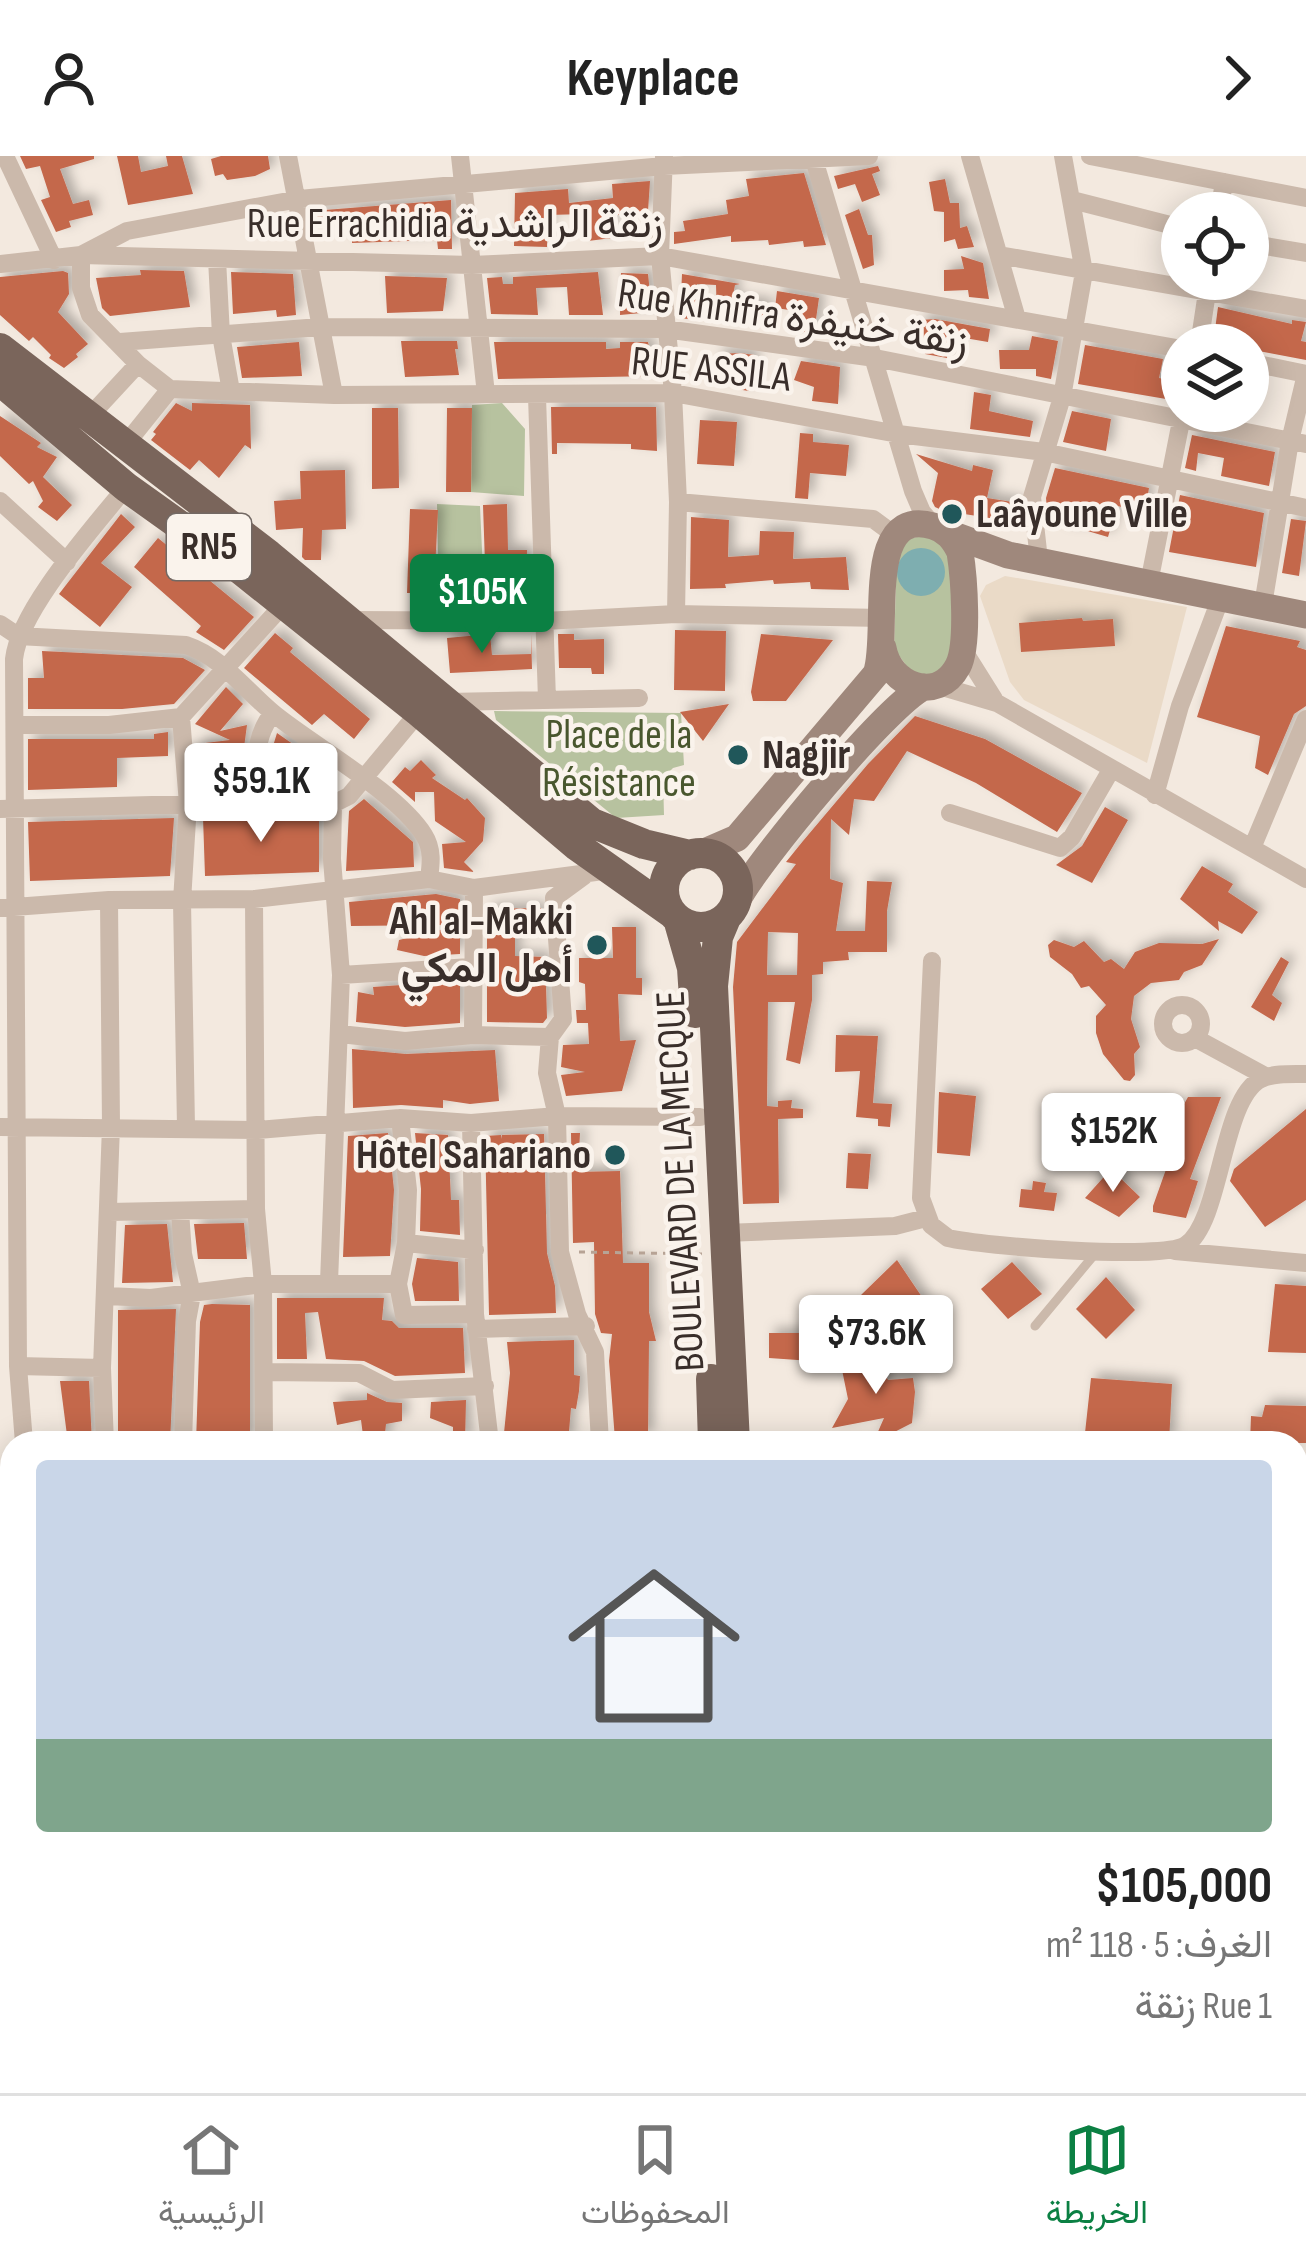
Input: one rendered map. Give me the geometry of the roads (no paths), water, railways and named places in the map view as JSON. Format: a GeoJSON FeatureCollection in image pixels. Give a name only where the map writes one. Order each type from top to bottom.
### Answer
{"type":"FeatureCollection","features":[{"type":"Feature","properties":{"kind":"main road","name":"RN5"},"geometry":{"type":"LineString","coordinates":[[0,348],[347,620],[600,872],[675,917]]}},
{"type":"Feature","properties":{"kind":"main road","name":"RN5"},"geometry":{"type":"LineString","coordinates":[[0,381],[126,487],[284,605],[592,823],[644,844],[695,854]]}},
{"type":"Feature","properties":{"kind":"main road"},"geometry":{"type":"LineString","coordinates":[[675,917],[698,927],[731,909],[734,872],[719,858],[695,854],[671,869],[664,892],[692,968],[700,1117],[715,1243],[713,1431]]}},
{"type":"Feature","properties":{"kind":"main road","name":"BOULEVARD DE LA MECQUE"},"geometry":{"type":"LineString","coordinates":[[731,909],[718,937],[713,986],[715,1243],[734,1431]]}},
{"type":"Feature","properties":{"kind":"street"},"geometry":{"type":"LineString","coordinates":[[4,156],[54,260]]}},
{"type":"Feature","properties":{"kind":"street"},"geometry":{"type":"LineString","coordinates":[[288,156],[334,395]]}},
{"type":"Feature","properties":{"kind":"street"},"geometry":{"type":"LineString","coordinates":[[460,156],[486,394]]}},
{"type":"Feature","properties":{"kind":"street"},"geometry":{"type":"LineString","coordinates":[[0,264],[81,255],[127,231],[299,199],[664,161],[869,156]]}},
{"type":"Feature","properties":{"kind":"street"},"geometry":{"type":"LineString","coordinates":[[970,156],[1017,319]]}},
{"type":"Feature","properties":{"kind":"street"},"geometry":{"type":"LineString","coordinates":[[1039,560],[1032,497],[1061,397],[1084,272],[1064,156]]}},
{"type":"Feature","properties":{"kind":"street"},"geometry":{"type":"LineString","coordinates":[[1090,156],[1306,198]]}},
{"type":"Feature","properties":{"kind":"street"},"geometry":{"type":"LineString","coordinates":[[731,909],[758,866],[892,711],[955,671],[962,648],[960,552],[922,512],[913,491],[814,158]]}},
{"type":"Feature","properties":{"kind":"street"},"geometry":{"type":"LineString","coordinates":[[664,161],[660,256],[674,393],[676,614]]}},
{"type":"Feature","properties":{"kind":"street"},"geometry":{"type":"LineString","coordinates":[[1222,192],[1223,182]]}},
{"type":"Feature","properties":{"kind":"street"},"geometry":{"type":"LineString","coordinates":[[1072,200],[1161,223]]}},
{"type":"Feature","properties":{"kind":"street"},"geometry":{"type":"LineString","coordinates":[[1269,247],[1306,254]]}},
{"type":"Feature","properties":{"kind":"street"},"geometry":{"type":"LineString","coordinates":[[81,255],[81,288],[90,315],[170,389],[125,445]]}},
{"type":"Feature","properties":{"kind":"street","name":"Rue Errachidia زنقة الراشدية"},"geometry":{"type":"LineString","coordinates":[[81,255],[472,265],[660,256],[1161,346]]}},
{"type":"Feature","properties":{"kind":"street"},"geometry":{"type":"LineString","coordinates":[[999,255],[1161,281]]}},
{"type":"Feature","properties":{"kind":"street"},"geometry":{"type":"LineString","coordinates":[[217,259],[220,335],[231,391]]}},
{"type":"Feature","properties":{"kind":"street"},"geometry":{"type":"LineString","coordinates":[[1268,300],[1306,309]]}},
{"type":"Feature","properties":{"kind":"street","name":"Rue Khnifra زنقة خنيفرة"},"geometry":{"type":"LineString","coordinates":[[120,342],[320,327],[664,329],[875,358],[1161,413]]}},
{"type":"Feature","properties":{"kind":"street"},"geometry":{"type":"LineString","coordinates":[[88,418],[138,364]]}},
{"type":"Feature","properties":{"kind":"street"},"geometry":{"type":"LineString","coordinates":[[1263,605],[1280,502],[1298,443],[1306,374],[1269,366]]}},
{"type":"Feature","properties":{"kind":"street","name":"RUE ASSILA"},"geometry":{"type":"LineString","coordinates":[[170,389],[537,397],[674,393],[898,434],[1044,452],[1306,508]]}},
{"type":"Feature","properties":{"kind":"street"},"geometry":{"type":"LineString","coordinates":[[537,397],[547,700]]}},
{"type":"Feature","properties":{"kind":"street"},"geometry":{"type":"LineString","coordinates":[[1149,583],[1179,432]]}},
{"type":"Feature","properties":{"kind":"street","name":"Rue Khnifra زنقة خنيفرة"},"geometry":{"type":"LineString","coordinates":[[1251,432],[1298,443]]}},
{"type":"Feature","properties":{"kind":"street"},"geometry":{"type":"LineString","coordinates":[[23,1431],[18,1366],[9,1326],[7,809],[15,725],[14,659],[18,636],[67,562],[126,487]]}},
{"type":"Feature","properties":{"kind":"street"},"geometry":{"type":"LineString","coordinates":[[913,491],[901,533],[883,564],[885,660],[900,680],[997,703],[1306,880]]}},
{"type":"Feature","properties":{"kind":"street"},"geometry":{"type":"LineString","coordinates":[[0,501],[67,562]]}},
{"type":"Feature","properties":{"kind":"street"},"geometry":{"type":"LineString","coordinates":[[678,502],[873,519],[901,533],[941,530],[1008,555],[1306,615]]}},
{"type":"Feature","properties":{"kind":"street"},"geometry":{"type":"LineString","coordinates":[[962,589],[979,563],[1008,555]]}},
{"type":"Feature","properties":{"kind":"street"},"geometry":{"type":"LineString","coordinates":[[1155,795],[1180,706],[1221,597]]}},
{"type":"Feature","properties":{"kind":"street"},"geometry":{"type":"LineString","coordinates":[[15,725],[109,725],[181,716],[284,605]]}},
{"type":"Feature","properties":{"kind":"street"},"geometry":{"type":"LineString","coordinates":[[347,620],[544,621],[676,614],[883,618]]}},
{"type":"Feature","properties":{"kind":"street"},"geometry":{"type":"LineString","coordinates":[[0,623],[18,636],[186,645],[225,668],[273,713],[363,778],[424,834],[431,861],[429,880]]}},
{"type":"Feature","properties":{"kind":"street"},"geometry":{"type":"LineString","coordinates":[[695,854],[737,838],[876,674],[884,648]]}},
{"type":"Feature","properties":{"kind":"street"},"geometry":{"type":"LineString","coordinates":[[962,648],[997,703]]}},
{"type":"Feature","properties":{"kind":"street"},"geometry":{"type":"LineString","coordinates":[[7,809],[333,804],[349,796],[433,707],[639,698]]}},
{"type":"Feature","properties":{"kind":"street"},"geometry":{"type":"LineString","coordinates":[[264,802],[256,776],[257,757],[260,731],[273,713]]}},
{"type":"Feature","properties":{"kind":"street"},"geometry":{"type":"LineString","coordinates":[[181,716],[188,804],[182,901],[187,1126]]}},
{"type":"Feature","properties":{"kind":"street"},"geometry":{"type":"LineString","coordinates":[[1252,848],[1297,771],[1306,719]]}},
{"type":"Feature","properties":{"kind":"street"},"geometry":{"type":"LineString","coordinates":[[950,813],[1060,848],[1072,837],[1111,770]]}},
{"type":"Feature","properties":{"kind":"street"},"geometry":{"type":"LineString","coordinates":[[329,1282],[341,975],[332,860],[333,804]]}},
{"type":"Feature","properties":{"kind":"street"},"geometry":{"type":"LineString","coordinates":[[7,907],[109,900],[254,899],[429,880],[474,888],[600,872]]}},
{"type":"Feature","properties":{"kind":"street"},"geometry":{"type":"LineString","coordinates":[[599,1431],[596,1352],[577,1314],[560,1252],[557,1116],[547,1073],[550,1037],[563,1019],[554,898],[600,872]]}},
{"type":"Feature","properties":{"kind":"street"},"geometry":{"type":"LineString","coordinates":[[472,1035],[474,888]]}},
{"type":"Feature","properties":{"kind":"street"},"geometry":{"type":"LineString","coordinates":[[254,899],[256,1209],[264,1431]]}},
{"type":"Feature","properties":{"kind":"street"},"geometry":{"type":"LineString","coordinates":[[105,1431],[102,1368],[111,1126],[109,900]]}},
{"type":"Feature","properties":{"kind":"street"},"geometry":{"type":"LineString","coordinates":[[932,961],[921,1177],[926,1218],[939,1233],[958,1240],[1306,1263]]}},
{"type":"Feature","properties":{"kind":"street"},"geometry":{"type":"LineString","coordinates":[[341,975],[471,967]]}},
{"type":"Feature","properties":{"kind":"street"},"geometry":{"type":"LineString","coordinates":[[340,1034],[405,1041],[472,1035],[550,1037]]}},
{"type":"Feature","properties":{"kind":"street"},"geometry":{"type":"LineString","coordinates":[[1195,1038],[1265,1076]]}},
{"type":"Feature","properties":{"kind":"street"},"geometry":{"type":"LineString","coordinates":[[1175,1251],[1201,1228],[1232,1127],[1253,1083],[1265,1076],[1306,1074]]}},
{"type":"Feature","properties":{"kind":"street"},"geometry":{"type":"LineString","coordinates":[[9,1127],[258,1130],[400,1118],[471,1123],[557,1116],[700,1117]]}},
{"type":"Feature","properties":{"kind":"street"},"geometry":{"type":"LineString","coordinates":[[400,1118],[408,1190],[406,1244],[398,1284],[404,1315],[586,1326]]}},
{"type":"Feature","properties":{"kind":"street"},"geometry":{"type":"LineString","coordinates":[[471,1123],[476,1322],[489,1431]]}},
{"type":"Feature","properties":{"kind":"street"},"geometry":{"type":"LineString","coordinates":[[110,1212],[256,1209]]}},
{"type":"Feature","properties":{"kind":"street"},"geometry":{"type":"LineString","coordinates":[[180,1211],[192,1294],[183,1431]]}},
{"type":"Feature","properties":{"kind":"street"},"geometry":{"type":"LineString","coordinates":[[715,1243],[895,1226],[926,1218]]}},
{"type":"Feature","properties":{"kind":"street"},"geometry":{"type":"LineString","coordinates":[[406,1244],[475,1250]]}},
{"type":"Feature","properties":{"kind":"street"},"geometry":{"type":"LineString","coordinates":[[107,1296],[192,1294],[262,1284],[398,1284]]}},
{"type":"Feature","properties":{"kind":"street"},"geometry":{"type":"LineString","coordinates":[[18,1366],[102,1368]]}},
{"type":"Feature","properties":{"kind":"street"},"geometry":{"type":"LineString","coordinates":[[264,1372],[359,1373],[392,1390],[485,1386]]}},
{"type":"Feature","properties":{"kind":"lane"},"geometry":{"type":"LineString","coordinates":[[1035,1326],[1098,1251]]}},
{"type":"Feature","properties":{"kind":"water"},"geometry":{"type":"Polygon","coordinates":[[[921,548],[938,555],[945,572],[938,589],[921,596],[904,589],[897,572],[904,555],[921,548]]]}},
{"type":"Feature","properties":{"kind":"place","name":"Laâyoune Ville"},"geometry":{"type":"Point","coordinates":[952,514]}},
{"type":"Feature","properties":{"kind":"place","name":"Nagjir"},"geometry":{"type":"Point","coordinates":[738,755]}},
{"type":"Feature","properties":{"kind":"place","name":"Ahl al-Makki أهل المكي"},"geometry":{"type":"Point","coordinates":[597,945]}},
{"type":"Feature","properties":{"kind":"place","name":"Hôtel Sahariano"},"geometry":{"type":"Point","coordinates":[615,1155]}},
{"type":"Feature","properties":{"kind":"park label","name":"Place de la Résistance"},"geometry":{"type":"Point","coordinates":[619,759]}}]}
